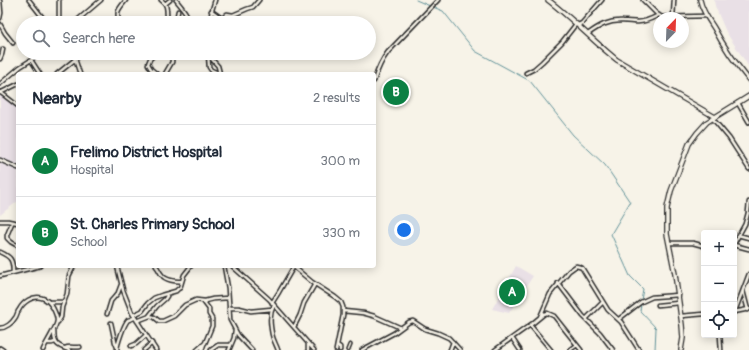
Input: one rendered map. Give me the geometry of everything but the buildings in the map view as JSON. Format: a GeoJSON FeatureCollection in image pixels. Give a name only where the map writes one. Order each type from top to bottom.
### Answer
{"type":"FeatureCollection","features":[{"type":"Feature","properties":{"kind":"street"},"geometry":{"type":"LineString","coordinates":[[29,0],[42,16]]}},
{"type":"Feature","properties":{"kind":"street"},"geometry":{"type":"LineString","coordinates":[[59,0],[59,16]]}},
{"type":"Feature","properties":{"kind":"street"},"geometry":{"type":"LineString","coordinates":[[82,16],[101,0]]}},
{"type":"Feature","properties":{"kind":"street"},"geometry":{"type":"LineString","coordinates":[[118,16],[119,11],[126,0]]}},
{"type":"Feature","properties":{"kind":"street"},"geometry":{"type":"LineString","coordinates":[[161,0],[167,8],[166,15]]}},
{"type":"Feature","properties":{"kind":"street"},"geometry":{"type":"LineString","coordinates":[[165,4],[170,0]]}},
{"type":"Feature","properties":{"kind":"street"},"geometry":{"type":"LineString","coordinates":[[176,0],[188,16]]}},
{"type":"Feature","properties":{"kind":"street"},"geometry":{"type":"LineString","coordinates":[[211,16],[215,0]]}},
{"type":"Feature","properties":{"kind":"street"},"geometry":{"type":"LineString","coordinates":[[224,16],[227,14],[233,15],[253,7],[259,0]]}},
{"type":"Feature","properties":{"kind":"street"},"geometry":{"type":"LineString","coordinates":[[376,75],[388,52],[438,0]]}},
{"type":"Feature","properties":{"kind":"street"},"geometry":{"type":"LineString","coordinates":[[548,0],[622,63],[714,118],[749,168]]}},
{"type":"Feature","properties":{"kind":"street"},"geometry":{"type":"LineString","coordinates":[[526,73],[534,69],[542,62],[577,24],[582,23],[602,0]]}},
{"type":"Feature","properties":{"kind":"street"},"geometry":{"type":"LineString","coordinates":[[643,0],[656,12]]}},
{"type":"Feature","properties":{"kind":"street"},"geometry":{"type":"LineString","coordinates":[[674,0],[674,12]]}},
{"type":"Feature","properties":{"kind":"street"},"geometry":{"type":"LineString","coordinates":[[700,0],[706,16],[734,60],[749,80]]}},
{"type":"Feature","properties":{"kind":"street"},"geometry":{"type":"LineString","coordinates":[[0,1],[0,18]]}},
{"type":"Feature","properties":{"kind":"street"},"geometry":{"type":"LineString","coordinates":[[177,16],[178,10]]}},
{"type":"Feature","properties":{"kind":"street"},"geometry":{"type":"LineString","coordinates":[[211,11],[219,16]]}},
{"type":"Feature","properties":{"kind":"street"},"geometry":{"type":"LineString","coordinates":[[689,16],[706,16]]}},
{"type":"Feature","properties":{"kind":"street"},"geometry":{"type":"LineString","coordinates":[[588,34],[599,26],[612,21],[618,20],[638,22],[653,17]]}},
{"type":"Feature","properties":{"kind":"street"},"geometry":{"type":"LineString","coordinates":[[0,24],[13,43]]}},
{"type":"Feature","properties":{"kind":"street"},"geometry":{"type":"LineString","coordinates":[[0,59],[3,49]]}},
{"type":"Feature","properties":{"kind":"street"},"geometry":{"type":"LineString","coordinates":[[0,84],[31,60],[37,72]]}},
{"type":"Feature","properties":{"kind":"street"},"geometry":{"type":"LineString","coordinates":[[59,72],[74,60]]}},
{"type":"Feature","properties":{"kind":"street"},"geometry":{"type":"LineString","coordinates":[[75,60],[79,72]]}},
{"type":"Feature","properties":{"kind":"street"},"geometry":{"type":"LineString","coordinates":[[149,60],[148,62],[150,66],[155,72]]}},
{"type":"Feature","properties":{"kind":"street"},"geometry":{"type":"LineString","coordinates":[[166,72],[172,60]]}},
{"type":"Feature","properties":{"kind":"street"},"geometry":{"type":"LineString","coordinates":[[208,60],[208,67],[216,72]]}},
{"type":"Feature","properties":{"kind":"street"},"geometry":{"type":"LineString","coordinates":[[213,60],[218,66],[220,72]]}},
{"type":"Feature","properties":{"kind":"street"},"geometry":{"type":"LineString","coordinates":[[16,85],[1,93],[16,104]]}},
{"type":"Feature","properties":{"kind":"street"},"geometry":{"type":"LineString","coordinates":[[680,350],[683,338],[680,303],[667,234],[667,208],[671,191],[689,144],[697,133],[707,122],[749,96]]}},
{"type":"Feature","properties":{"kind":"street"},"geometry":{"type":"LineString","coordinates":[[738,102],[749,122]]}},
{"type":"Feature","properties":{"kind":"street"},"geometry":{"type":"LineString","coordinates":[[0,160],[16,167]]}},
{"type":"Feature","properties":{"kind":"street"},"geometry":{"type":"LineString","coordinates":[[737,236],[745,224],[749,214],[749,203]]}},
{"type":"Feature","properties":{"kind":"street"},"geometry":{"type":"LineString","coordinates":[[0,221],[8,221],[16,224]]}},
{"type":"Feature","properties":{"kind":"street"},"geometry":{"type":"LineString","coordinates":[[12,223],[7,238],[16,245]]}},
{"type":"Feature","properties":{"kind":"street"},"geometry":{"type":"LineString","coordinates":[[737,237],[749,238]]}},
{"type":"Feature","properties":{"kind":"street"},"geometry":{"type":"LineString","coordinates":[[669,243],[693,242],[701,245]]}},
{"type":"Feature","properties":{"kind":"street"},"geometry":{"type":"LineString","coordinates":[[737,245],[749,249]]}},
{"type":"Feature","properties":{"kind":"street"},"geometry":{"type":"LineString","coordinates":[[0,252],[12,260],[13,272]]}},
{"type":"Feature","properties":{"kind":"street"},"geometry":{"type":"LineString","coordinates":[[540,317],[550,294],[569,271],[576,266],[580,267],[608,310],[619,319],[639,350]]}},
{"type":"Feature","properties":{"kind":"street"},"geometry":{"type":"LineString","coordinates":[[0,276],[26,268]]}},
{"type":"Feature","properties":{"kind":"street"},"geometry":{"type":"LineString","coordinates":[[43,350],[61,317],[67,294],[69,276],[73,268]]}},
{"type":"Feature","properties":{"kind":"street"},"geometry":{"type":"LineString","coordinates":[[118,268],[126,300],[133,316],[156,350]]}},
{"type":"Feature","properties":{"kind":"street"},"geometry":{"type":"LineString","coordinates":[[158,268],[165,278],[173,281],[182,281]]}},
{"type":"Feature","properties":{"kind":"street"},"geometry":{"type":"LineString","coordinates":[[117,349],[128,320],[142,311],[154,298],[176,291],[184,275],[190,268]]}},
{"type":"Feature","properties":{"kind":"street"},"geometry":{"type":"LineString","coordinates":[[224,268],[228,288],[230,320],[238,335],[252,350]]}},
{"type":"Feature","properties":{"kind":"street"},"geometry":{"type":"LineString","coordinates":[[234,268],[273,304],[314,350]]}},
{"type":"Feature","properties":{"kind":"street"},"geometry":{"type":"LineString","coordinates":[[278,350],[272,335],[270,316],[273,304],[293,268]]}},
{"type":"Feature","properties":{"kind":"street"},"geometry":{"type":"LineString","coordinates":[[295,268],[326,292],[338,299],[342,304],[343,310],[336,350]]}},
{"type":"Feature","properties":{"kind":"street"},"geometry":{"type":"LineString","coordinates":[[737,306],[749,274]]}},
{"type":"Feature","properties":{"kind":"street"},"geometry":{"type":"LineString","coordinates":[[107,314],[111,300],[118,293],[122,284]]}},
{"type":"Feature","properties":{"kind":"street"},"geometry":{"type":"LineString","coordinates":[[294,327],[304,303],[316,284]]}},
{"type":"Feature","properties":{"kind":"street"},"geometry":{"type":"LineString","coordinates":[[558,284],[613,350]]}},
{"type":"Feature","properties":{"kind":"street"},"geometry":{"type":"LineString","coordinates":[[737,312],[748,310],[743,290]]}},
{"type":"Feature","properties":{"kind":"street"},"geometry":{"type":"LineString","coordinates":[[136,321],[149,316],[165,299],[166,294]]}},
{"type":"Feature","properties":{"kind":"street"},"geometry":{"type":"LineString","coordinates":[[619,319],[641,302],[652,297],[679,295]]}},
{"type":"Feature","properties":{"kind":"street"},"geometry":{"type":"LineString","coordinates":[[0,328],[11,323],[16,318],[19,309],[27,301],[33,298],[41,297],[50,302],[57,316],[57,323]]}},
{"type":"Feature","properties":{"kind":"street"},"geometry":{"type":"LineString","coordinates":[[149,316],[154,317],[159,321],[163,321],[174,316],[185,305],[196,300],[202,301],[228,298]]}},
{"type":"Feature","properties":{"kind":"street"},"geometry":{"type":"LineString","coordinates":[[202,301],[209,309],[212,321],[212,326],[202,350]]}},
{"type":"Feature","properties":{"kind":"street"},"geometry":{"type":"LineString","coordinates":[[50,302],[64,302]]}},
{"type":"Feature","properties":{"kind":"street"},"geometry":{"type":"LineString","coordinates":[[586,319],[604,302]]}},
{"type":"Feature","properties":{"kind":"street"},"geometry":{"type":"LineString","coordinates":[[658,305],[680,303]]}},
{"type":"Feature","properties":{"kind":"street"},"geometry":{"type":"LineString","coordinates":[[229,308],[239,308],[251,311],[272,308]]}},
{"type":"Feature","properties":{"kind":"street"},"geometry":{"type":"LineString","coordinates":[[343,310],[374,316],[401,328]]}},
{"type":"Feature","properties":{"kind":"street"},"geometry":{"type":"LineString","coordinates":[[495,350],[547,313],[554,316],[581,350]]}},
{"type":"Feature","properties":{"kind":"street"},"geometry":{"type":"LineString","coordinates":[[681,316],[701,314]]}},
{"type":"Feature","properties":{"kind":"street"},"geometry":{"type":"LineString","coordinates":[[362,350],[394,333],[409,322],[413,322],[425,329],[444,335],[454,342],[460,350]]}},
{"type":"Feature","properties":{"kind":"street"},"geometry":{"type":"LineString","coordinates":[[111,323],[117,349]]}},
{"type":"Feature","properties":{"kind":"street"},"geometry":{"type":"LineString","coordinates":[[530,325],[551,350]]}},
{"type":"Feature","properties":{"kind":"street"},"geometry":{"type":"LineString","coordinates":[[54,330],[55,342],[69,350]]}},
{"type":"Feature","properties":{"kind":"street"},"geometry":{"type":"LineString","coordinates":[[229,350],[234,338],[235,330]]}},
{"type":"Feature","properties":{"kind":"street"},"geometry":{"type":"LineString","coordinates":[[131,346],[136,344],[146,335]]}},
{"type":"Feature","properties":{"kind":"street"},"geometry":{"type":"LineString","coordinates":[[512,338],[520,350]]}},
{"type":"Feature","properties":{"kind":"street"},"geometry":{"type":"LineString","coordinates":[[720,338],[721,350]]}},
{"type":"Feature","properties":{"kind":"street"},"geometry":{"type":"LineString","coordinates":[[46,344],[55,342]]}},
{"type":"Feature","properties":{"kind":"street"},"geometry":{"type":"LineString","coordinates":[[450,350],[454,342]]}},
{"type":"Feature","properties":{"kind":"street"},"geometry":{"type":"LineString","coordinates":[[144,350],[152,343]]}},
{"type":"Feature","properties":{"kind":"street"},"geometry":{"type":"LineString","coordinates":[[197,350],[204,344]]}},
{"type":"Feature","properties":{"kind":"street"},"geometry":{"type":"LineString","coordinates":[[308,344],[308,350]]}},
{"type":"Feature","properties":{"kind":"street"},"geometry":{"type":"LineString","coordinates":[[211,350],[218,345],[231,345]]}},
{"type":"Feature","properties":{"kind":"street"},"geometry":{"type":"LineString","coordinates":[[338,345],[340,350]]}},
{"type":"Feature","properties":{"kind":"street"},"geometry":{"type":"LineString","coordinates":[[348,350],[350,345]]}},
{"type":"Feature","properties":{"kind":"street"},"geometry":{"type":"LineString","coordinates":[[570,350],[577,345]]}},
{"type":"Feature","properties":{"kind":"street"},"geometry":{"type":"LineString","coordinates":[[64,348],[80,347]]}},
{"type":"Feature","properties":{"kind":"shaded area"},"geometry":{"type":"Polygon","coordinates":[[[714,0],[749,0],[749,67],[726,32],[714,0]]]}},
{"type":"Feature","properties":{"kind":"shaded area"},"geometry":{"type":"Polygon","coordinates":[[[0,91],[16,104],[16,203],[0,215],[0,91]]]}},
{"type":"Feature","properties":{"kind":"shaded area"},"geometry":{"type":"Polygon","coordinates":[[[516,266],[533,276],[509,313],[492,309],[516,266]]]}},
{"type":"Feature","properties":{"kind":"waterway"},"geometry":{"type":"LineString","coordinates":[[416,0],[430,6]]}},
{"type":"Feature","properties":{"kind":"waterway"},"geometry":{"type":"LineString","coordinates":[[433,7],[443,11],[475,51],[530,81],[573,135],[605,165],[630,202],[611,234],[630,276],[643,289],[641,300]]}},
{"type":"Feature","properties":{"kind":"waterway"},"geometry":{"type":"LineString","coordinates":[[641,304],[640,311],[656,328],[655,350]]}},
{"type":"Feature","properties":{"kind":"place","name":"St. Charles Primary School"},"geometry":{"type":"Point","coordinates":[396,92]}},
{"type":"Feature","properties":{"kind":"place","name":"Frelimo District Hospital"},"geometry":{"type":"Point","coordinates":[512,292]}}]}
